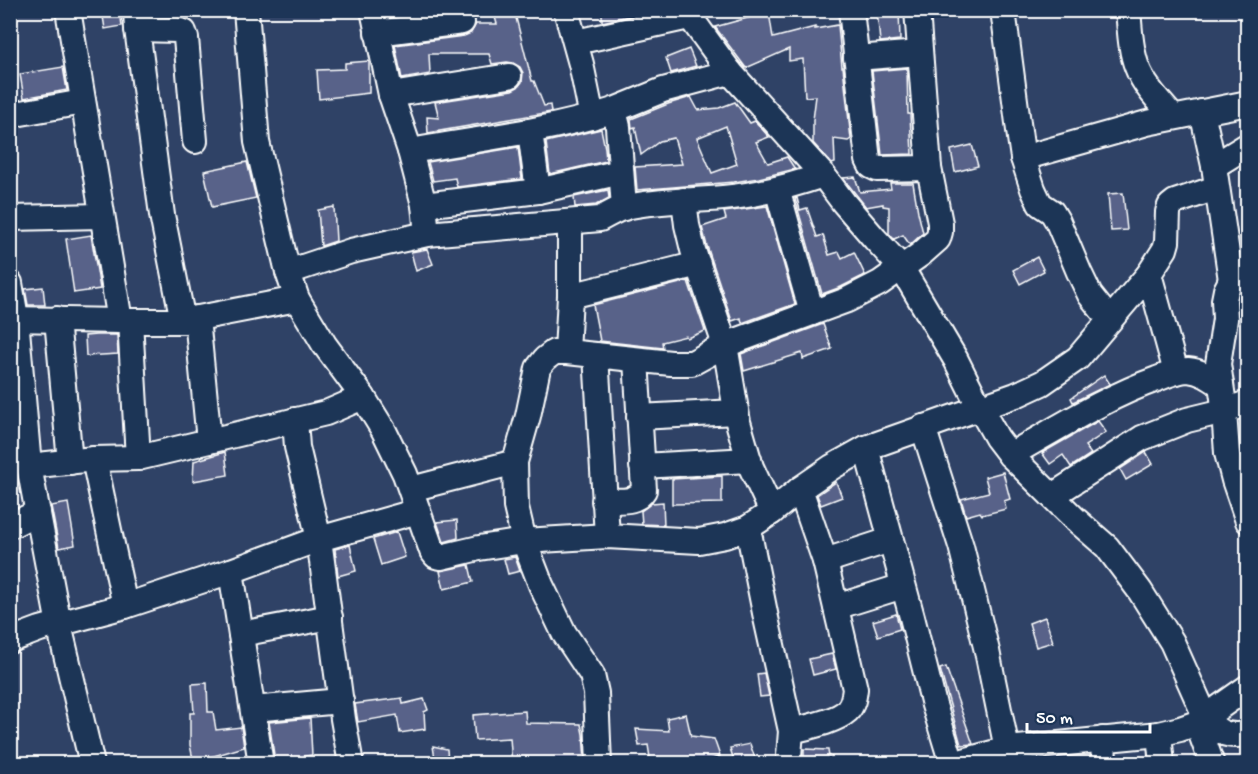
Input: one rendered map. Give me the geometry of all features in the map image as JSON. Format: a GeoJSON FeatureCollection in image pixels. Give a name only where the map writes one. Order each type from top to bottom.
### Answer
{"type":"FeatureCollection","features":[{"type":"Feature","properties":{"kind":"street"},"geometry":{"type":"LineString","coordinates":[[68,10],[102,216],[125,321],[138,458]]}},
{"type":"Feature","properties":{"kind":"street"},"geometry":{"type":"LineString","coordinates":[[246,10],[257,142],[288,272],[297,299],[324,344],[363,397],[384,431],[415,500],[432,551],[436,556],[441,557],[524,541],[607,536],[699,541],[724,536],[748,528],[832,467],[866,448],[1016,395],[1042,383],[1078,358],[1149,274],[1165,249],[1170,206],[1215,177],[1248,145]]}},
{"type":"Feature","properties":{"kind":"street"},"geometry":{"type":"LineString","coordinates":[[566,10],[603,113],[618,127],[624,208]]}},
{"type":"Feature","properties":{"kind":"street"},"geometry":{"type":"LineString","coordinates":[[851,10],[868,160],[871,166],[877,169],[929,168]]}},
{"type":"Feature","properties":{"kind":"street"},"geometry":{"type":"LineString","coordinates":[[599,764],[596,693],[592,675],[564,633],[541,585],[524,541],[516,507],[515,462],[538,368],[554,352],[692,363],[725,345],[855,296],[880,283],[938,239],[940,224],[929,168],[917,10]]}},
{"type":"Feature","properties":{"kind":"street"},"geometry":{"type":"LineString","coordinates":[[1003,10],[1023,158],[1033,189],[1040,204],[1052,212],[1058,222],[1090,295],[1110,320]]}},
{"type":"Feature","properties":{"kind":"street"},"geometry":{"type":"LineString","coordinates":[[1128,10],[1132,51],[1138,69],[1151,90],[1173,117]]}},
{"type":"Feature","properties":{"kind":"street"},"geometry":{"type":"LineString","coordinates":[[576,42],[687,14],[730,72],[824,175],[875,240],[901,267],[956,360],[980,408],[1010,455],[1107,547],[1140,591],[1172,642],[1201,720],[1212,764]]}},
{"type":"Feature","properties":{"kind":"street"},"geometry":{"type":"LineString","coordinates":[[195,141],[184,32],[137,20],[162,215],[190,320],[209,441]]}},
{"type":"Feature","properties":{"kind":"street"},"geometry":{"type":"LineString","coordinates":[[427,234],[424,205],[410,151],[391,96],[375,22],[462,22]]}},
{"type":"Feature","properties":{"kind":"street"},"geometry":{"type":"LineString","coordinates":[[856,58],[920,53]]}},
{"type":"Feature","properties":{"kind":"street"},"geometry":{"type":"LineString","coordinates":[[410,151],[530,130],[603,113],[663,90],[730,72]]}},
{"type":"Feature","properties":{"kind":"street"},"geometry":{"type":"LineString","coordinates":[[391,96],[509,76]]}},
{"type":"Feature","properties":{"kind":"street"},"geometry":{"type":"LineString","coordinates":[[10,115],[83,102]]}},
{"type":"Feature","properties":{"kind":"street"},"geometry":{"type":"LineString","coordinates":[[1023,158],[1173,117],[1248,103]]}},
{"type":"Feature","properties":{"kind":"street"},"geometry":{"type":"LineString","coordinates":[[1202,112],[1239,275],[1226,290],[1224,300],[1226,319],[1218,364],[1227,453],[1248,521]]}},
{"type":"Feature","properties":{"kind":"street"},"geometry":{"type":"LineString","coordinates":[[530,130],[538,191]]}},
{"type":"Feature","properties":{"kind":"street"},"geometry":{"type":"LineString","coordinates":[[424,205],[538,191],[621,172]]}},
{"type":"Feature","properties":{"kind":"street"},"geometry":{"type":"LineString","coordinates":[[288,272],[351,252],[427,234],[600,219],[624,208],[684,200],[731,197],[777,189],[824,175]]}},
{"type":"Feature","properties":{"kind":"street"},"geometry":{"type":"LineString","coordinates":[[777,189],[812,313]]}},
{"type":"Feature","properties":{"kind":"street"},"geometry":{"type":"LineString","coordinates":[[684,200],[687,225],[698,264],[725,345],[736,412],[749,460],[772,512]]}},
{"type":"Feature","properties":{"kind":"street"},"geometry":{"type":"LineString","coordinates":[[10,218],[102,216]]}},
{"type":"Feature","properties":{"kind":"street"},"geometry":{"type":"LineString","coordinates":[[567,352],[570,222]]}},
{"type":"Feature","properties":{"kind":"street"},"geometry":{"type":"LineString","coordinates":[[570,296],[698,264]]}},
{"type":"Feature","properties":{"kind":"street"},"geometry":{"type":"LineString","coordinates":[[1149,274],[1176,372]]}},
{"type":"Feature","properties":{"kind":"street"},"geometry":{"type":"LineString","coordinates":[[10,283],[28,466],[59,625],[92,764]]}},
{"type":"Feature","properties":{"kind":"street"},"geometry":{"type":"LineString","coordinates":[[13,319],[190,320],[297,299]]}},
{"type":"Feature","properties":{"kind":"street"},"geometry":{"type":"LineString","coordinates":[[57,320],[82,460],[125,606]]}},
{"type":"Feature","properties":{"kind":"street"},"geometry":{"type":"LineString","coordinates":[[596,355],[607,536]]}},
{"type":"Feature","properties":{"kind":"street"},"geometry":{"type":"LineString","coordinates":[[604,501],[634,500],[644,490],[636,360]]}},
{"type":"Feature","properties":{"kind":"street"},"geometry":{"type":"LineString","coordinates":[[1010,455],[1131,388],[1176,372],[1196,371],[1221,385]]}},
{"type":"Feature","properties":{"kind":"street"},"geometry":{"type":"LineString","coordinates":[[28,466],[82,460],[138,458],[326,413],[363,397]]}},
{"type":"Feature","properties":{"kind":"street"},"geometry":{"type":"LineString","coordinates":[[1052,496],[1142,438],[1187,420],[1248,403]]}},
{"type":"Feature","properties":{"kind":"street"},"geometry":{"type":"LineString","coordinates":[[639,417],[736,412]]}},
{"type":"Feature","properties":{"kind":"street"},"geometry":{"type":"LineString","coordinates":[[295,420],[297,447],[319,539],[351,764]]}},
{"type":"Feature","properties":{"kind":"street"},"geometry":{"type":"LineString","coordinates":[[923,427],[962,546],[987,651],[1006,749]]}},
{"type":"Feature","properties":{"kind":"street"},"geometry":{"type":"LineString","coordinates":[[601,444],[642,454],[749,460]]}},
{"type":"Feature","properties":{"kind":"street"},"geometry":{"type":"LineString","coordinates":[[866,448],[934,705],[952,764],[1006,749],[1050,754],[1103,739],[1159,734],[1180,729],[1201,720],[1248,687]]}},
{"type":"Feature","properties":{"kind":"street"},"geometry":{"type":"LineString","coordinates":[[10,641],[40,629],[125,606],[231,571],[515,462]]}},
{"type":"Feature","properties":{"kind":"street"},"geometry":{"type":"LineString","coordinates":[[791,731],[825,723],[846,712],[853,701],[855,688],[825,561],[800,489]]}},
{"type":"Feature","properties":{"kind":"street"},"geometry":{"type":"LineString","coordinates":[[10,526],[38,512]]}},
{"type":"Feature","properties":{"kind":"street"},"geometry":{"type":"LineString","coordinates":[[748,528],[791,731],[790,764]]}},
{"type":"Feature","properties":{"kind":"street"},"geometry":{"type":"LineString","coordinates":[[825,561],[890,540]]}},
{"type":"Feature","properties":{"kind":"street"},"geometry":{"type":"LineString","coordinates":[[231,571],[261,764]]}},
{"type":"Feature","properties":{"kind":"street"},"geometry":{"type":"LineString","coordinates":[[836,607],[903,586]]}},
{"type":"Feature","properties":{"kind":"street"},"geometry":{"type":"LineString","coordinates":[[241,634],[330,617]]}},
{"type":"Feature","properties":{"kind":"street"},"geometry":{"type":"LineString","coordinates":[[253,709],[341,701]]}},
{"type":"Feature","properties":{"kind":"street"},"geometry":{"type":"LineString","coordinates":[[1201,720],[1223,734],[1237,736],[1248,734]]}},
{"type":"Feature","properties":{"kind":"street"},"geometry":{"type":"LineString","coordinates":[[1159,734],[1162,764]]}},
{"type":"Feature","properties":{"kind":"street"},"geometry":{"type":"LineString","coordinates":[[1103,739],[1104,764]]}},
{"type":"Feature","properties":{"kind":"building"},"geometry":{"type":"Polygon","coordinates":[[[102,10],[120,10],[122,26],[105,29],[102,10]]]}},
{"type":"Feature","properties":{"kind":"building"},"geometry":{"type":"Polygon","coordinates":[[[493,10],[514,10],[532,81],[534,81],[544,106],[550,105],[551,112],[428,133],[427,117],[439,118],[435,102],[512,90],[522,82],[523,73],[520,67],[513,63],[492,64],[489,54],[429,54],[430,74],[402,79],[395,45],[464,36],[471,33],[476,24],[497,24],[493,10]]]}},
{"type":"Feature","properties":{"kind":"building"},"geometry":{"type":"Polygon","coordinates":[[[602,10],[633,10],[633,15],[602,22],[602,10]]]}},
{"type":"Feature","properties":{"kind":"building"},"geometry":{"type":"Polygon","coordinates":[[[877,10],[899,10],[900,40],[880,42],[877,10]]]}},
{"type":"Feature","properties":{"kind":"building"},"geometry":{"type":"Polygon","coordinates":[[[769,12],[773,38],[815,27],[815,29],[838,25],[851,139],[848,141],[834,139],[835,163],[832,164],[813,143],[816,96],[805,97],[803,59],[789,61],[789,49],[746,68],[715,27],[769,12]]]}},
{"type":"Feature","properties":{"kind":"building"},"geometry":{"type":"Polygon","coordinates":[[[689,49],[696,66],[671,73],[666,58],[689,49]]]}},
{"type":"Feature","properties":{"kind":"building"},"geometry":{"type":"Polygon","coordinates":[[[369,61],[369,93],[319,99],[317,70],[345,69],[345,63],[369,61]]]}},
{"type":"Feature","properties":{"kind":"building"},"geometry":{"type":"Polygon","coordinates":[[[63,67],[67,90],[24,98],[20,74],[63,67]]]}},
{"type":"Feature","properties":{"kind":"building"},"geometry":{"type":"Polygon","coordinates":[[[907,68],[912,154],[882,155],[872,71],[907,68]]]}},
{"type":"Feature","properties":{"kind":"building"},"geometry":{"type":"Polygon","coordinates":[[[691,97],[698,110],[719,108],[735,102],[750,123],[755,121],[769,137],[756,142],[768,163],[787,157],[795,169],[734,182],[637,190],[635,167],[682,164],[674,138],[660,141],[641,155],[635,127],[632,128],[631,119],[691,97]],[[726,126],[697,138],[712,173],[737,164],[726,126]]]}},
{"type":"Feature","properties":{"kind":"building"},"geometry":{"type":"Polygon","coordinates":[[[601,129],[606,161],[550,174],[546,142],[601,129]]]}},
{"type":"Feature","properties":{"kind":"building"},"geometry":{"type":"Polygon","coordinates":[[[972,145],[978,166],[955,172],[951,150],[972,145]]]}},
{"type":"Feature","properties":{"kind":"building"},"geometry":{"type":"Polygon","coordinates":[[[518,147],[522,179],[457,187],[455,178],[433,181],[428,162],[518,147]]]}},
{"type":"Feature","properties":{"kind":"building"},"geometry":{"type":"Polygon","coordinates":[[[247,162],[256,198],[212,207],[204,171],[247,162]]]}},
{"type":"Feature","properties":{"kind":"building"},"geometry":{"type":"Polygon","coordinates":[[[855,177],[860,192],[891,189],[890,183],[913,183],[923,233],[910,245],[903,235],[894,239],[889,234],[889,207],[883,204],[866,207],[843,178],[855,177]]]}},
{"type":"Feature","properties":{"kind":"building"},"geometry":{"type":"Polygon","coordinates":[[[608,190],[609,198],[596,205],[575,207],[574,197],[608,190]]]}},
{"type":"Feature","properties":{"kind":"building"},"geometry":{"type":"Polygon","coordinates":[[[1123,193],[1127,230],[1111,231],[1108,194],[1123,193]]]}},
{"type":"Feature","properties":{"kind":"building"},"geometry":{"type":"Polygon","coordinates":[[[797,198],[800,210],[807,208],[817,237],[823,235],[829,255],[839,252],[842,258],[854,252],[865,275],[822,294],[795,199],[797,198]]]}},
{"type":"Feature","properties":{"kind":"building"},"geometry":{"type":"Polygon","coordinates":[[[767,206],[795,304],[742,323],[741,318],[732,321],[702,227],[726,219],[724,212],[767,206]]]}},
{"type":"Feature","properties":{"kind":"building"},"geometry":{"type":"Polygon","coordinates":[[[334,207],[336,241],[321,246],[318,210],[334,207]]]}},
{"type":"Feature","properties":{"kind":"building"},"geometry":{"type":"Polygon","coordinates":[[[91,235],[100,289],[74,293],[66,239],[91,235]]]}},
{"type":"Feature","properties":{"kind":"building"},"geometry":{"type":"Polygon","coordinates":[[[427,249],[433,264],[416,271],[411,252],[427,249]]]}},
{"type":"Feature","properties":{"kind":"building"},"geometry":{"type":"Polygon","coordinates":[[[1037,257],[1044,271],[1020,284],[1013,270],[1037,257]]]}},
{"type":"Feature","properties":{"kind":"building"},"geometry":{"type":"Polygon","coordinates":[[[688,281],[705,331],[687,338],[686,336],[662,342],[663,348],[600,341],[593,305],[688,281]]]}},
{"type":"Feature","properties":{"kind":"building"},"geometry":{"type":"Polygon","coordinates":[[[43,287],[45,305],[28,305],[25,289],[43,287]]]}},
{"type":"Feature","properties":{"kind":"building"},"geometry":{"type":"Polygon","coordinates":[[[823,324],[832,349],[803,359],[802,353],[744,371],[741,354],[823,324]]]}},
{"type":"Feature","properties":{"kind":"building"},"geometry":{"type":"Polygon","coordinates":[[[117,335],[118,354],[86,356],[85,336],[117,335]]]}},
{"type":"Feature","properties":{"kind":"building"},"geometry":{"type":"Polygon","coordinates":[[[1104,375],[1110,384],[1073,402],[1071,398],[1104,375]]]}},
{"type":"Feature","properties":{"kind":"building"},"geometry":{"type":"Polygon","coordinates":[[[1098,421],[1106,432],[1085,446],[1091,454],[1071,467],[1063,455],[1050,464],[1042,453],[1098,421]]]}},
{"type":"Feature","properties":{"kind":"building"},"geometry":{"type":"Polygon","coordinates":[[[225,452],[228,475],[193,481],[194,461],[225,452]]]}},
{"type":"Feature","properties":{"kind":"building"},"geometry":{"type":"Polygon","coordinates":[[[1146,452],[1153,464],[1126,480],[1120,469],[1146,452]]]}},
{"type":"Feature","properties":{"kind":"building"},"geometry":{"type":"Polygon","coordinates":[[[1003,472],[1010,499],[1004,501],[1006,509],[966,516],[961,499],[989,492],[985,477],[1003,472]]]}},
{"type":"Feature","properties":{"kind":"building"},"geometry":{"type":"Polygon","coordinates":[[[722,476],[722,503],[672,504],[672,479],[722,476]]]}},
{"type":"Feature","properties":{"kind":"building"},"geometry":{"type":"Polygon","coordinates":[[[836,482],[842,497],[821,505],[817,495],[836,482]]]}},
{"type":"Feature","properties":{"kind":"building"},"geometry":{"type":"Polygon","coordinates":[[[663,502],[664,525],[642,524],[641,511],[652,503],[663,502]]]}},
{"type":"Feature","properties":{"kind":"building"},"geometry":{"type":"Polygon","coordinates":[[[68,503],[75,545],[59,548],[51,506],[68,503]]]}},
{"type":"Feature","properties":{"kind":"building"},"geometry":{"type":"Polygon","coordinates":[[[457,520],[458,538],[444,542],[437,522],[457,520]]]}},
{"type":"Feature","properties":{"kind":"building"},"geometry":{"type":"Polygon","coordinates":[[[397,532],[405,557],[381,565],[373,539],[397,532]]]}},
{"type":"Feature","properties":{"kind":"building"},"geometry":{"type":"Polygon","coordinates":[[[350,545],[356,571],[338,576],[335,549],[350,545]]]}},
{"type":"Feature","properties":{"kind":"building"},"geometry":{"type":"Polygon","coordinates":[[[515,557],[520,571],[508,574],[504,559],[515,557]]]}},
{"type":"Feature","properties":{"kind":"building"},"geometry":{"type":"Polygon","coordinates":[[[469,565],[473,582],[444,589],[440,571],[469,565]]]}},
{"type":"Feature","properties":{"kind":"building"},"geometry":{"type":"Polygon","coordinates":[[[896,614],[900,629],[878,636],[873,621],[896,614]]]}},
{"type":"Feature","properties":{"kind":"building"},"geometry":{"type":"Polygon","coordinates":[[[1045,617],[1053,642],[1036,647],[1029,623],[1045,617]]]}},
{"type":"Feature","properties":{"kind":"building"},"geometry":{"type":"Polygon","coordinates":[[[832,654],[836,669],[813,675],[809,659],[832,654]]]}},
{"type":"Feature","properties":{"kind":"building"},"geometry":{"type":"Polygon","coordinates":[[[946,667],[973,744],[961,745],[940,669],[946,667]]]}},
{"type":"Feature","properties":{"kind":"building"},"geometry":{"type":"Polygon","coordinates":[[[764,673],[769,696],[760,697],[757,674],[764,673]]]}},
{"type":"Feature","properties":{"kind":"building"},"geometry":{"type":"Polygon","coordinates":[[[207,683],[208,712],[213,712],[216,730],[241,727],[244,747],[207,758],[207,764],[194,764],[190,745],[190,713],[194,713],[192,684],[207,683]]]}},
{"type":"Feature","properties":{"kind":"building"},"geometry":{"type":"Polygon","coordinates":[[[402,698],[403,704],[424,699],[428,710],[424,712],[425,729],[400,733],[397,715],[358,722],[355,704],[402,698]]]}},
{"type":"Feature","properties":{"kind":"building"},"geometry":{"type":"Polygon","coordinates":[[[525,711],[526,723],[581,724],[585,760],[572,764],[544,764],[544,761],[512,764],[510,738],[475,740],[473,715],[525,711]]]}},
{"type":"Feature","properties":{"kind":"building"},"geometry":{"type":"Polygon","coordinates":[[[686,714],[691,736],[714,739],[720,756],[700,764],[651,764],[648,745],[639,746],[636,729],[669,731],[667,718],[686,714]]]}},
{"type":"Feature","properties":{"kind":"building"},"geometry":{"type":"Polygon","coordinates":[[[310,718],[312,755],[275,761],[269,722],[310,718]]]}},
{"type":"Feature","properties":{"kind":"building"},"geometry":{"type":"Polygon","coordinates":[[[750,744],[757,764],[735,764],[730,748],[750,744]]]}},
{"type":"Feature","properties":{"kind":"building"},"geometry":{"type":"Polygon","coordinates":[[[433,746],[447,749],[448,762],[435,759],[433,746]]]}},
{"type":"Feature","properties":{"kind":"building"},"geometry":{"type":"Polygon","coordinates":[[[804,749],[828,750],[830,764],[804,764],[804,749]]]}}]}
